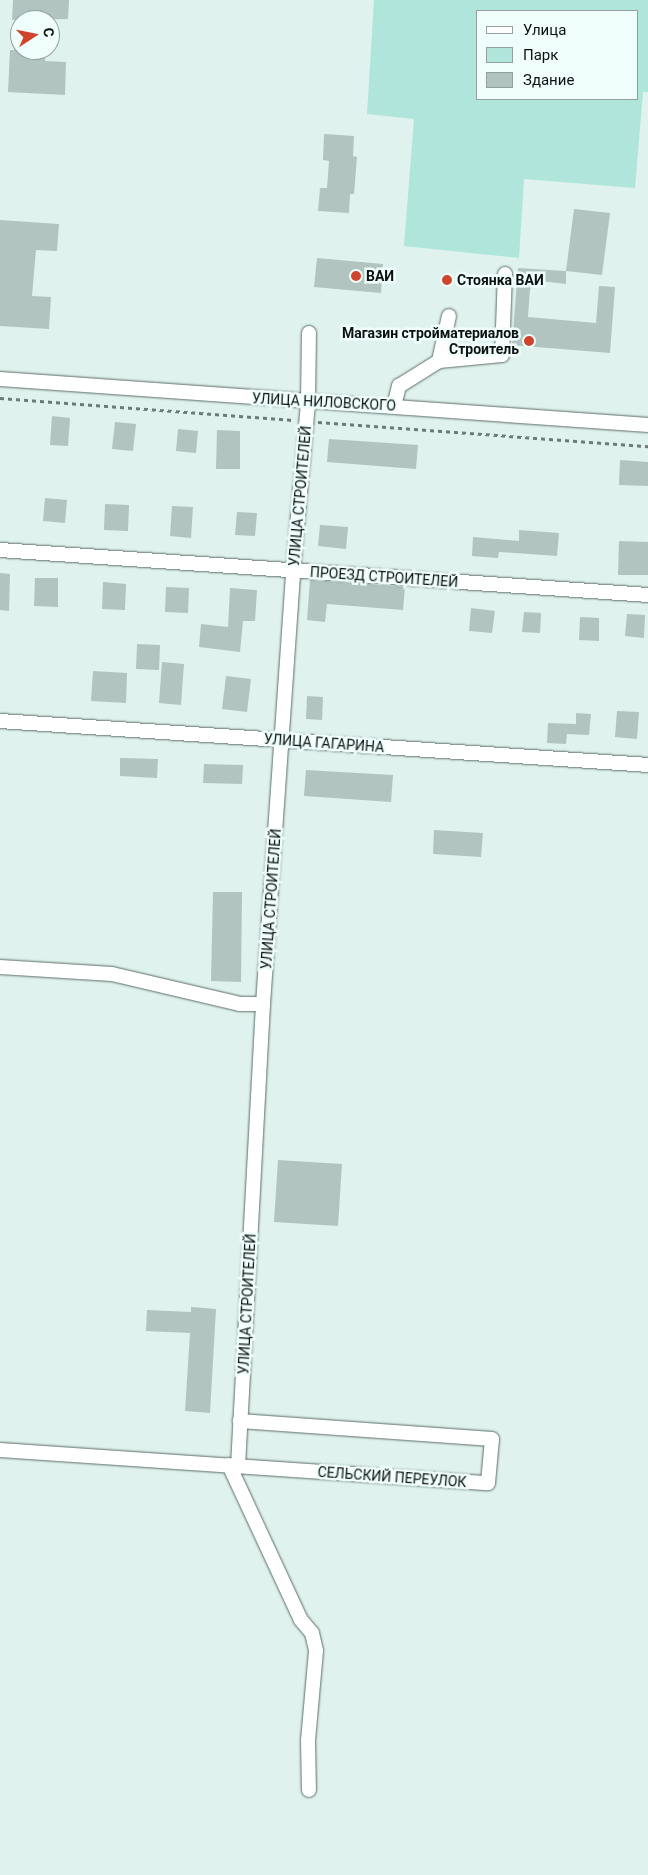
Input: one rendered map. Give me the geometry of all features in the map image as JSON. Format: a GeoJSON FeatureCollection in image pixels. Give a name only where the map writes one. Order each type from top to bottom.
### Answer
{"type":"FeatureCollection","features":[{"type":"Feature","properties":{"kind":"street"},"geometry":{"type":"LineString","coordinates":[[394,406],[399,386],[439,360],[502,355],[505,274]]}},
{"type":"Feature","properties":{"kind":"street"},"geometry":{"type":"LineString","coordinates":[[439,360],[449,316]]}},
{"type":"Feature","properties":{"kind":"street","name":"УЛИЦА СТРОИТЕЛЕЙ"},"geometry":{"type":"LineString","coordinates":[[233,1466],[240,1421],[263,1004],[283,740],[293,571],[307,421],[309,333]]}},
{"type":"Feature","properties":{"kind":"street","name":"УЛИЦА НИЛОВСКОГО"},"geometry":{"type":"LineString","coordinates":[[0,379],[648,425]]}},
{"type":"Feature","properties":{"kind":"street","name":"ПРОЕЗД СТРОИТЕЛЕЙ"},"geometry":{"type":"LineString","coordinates":[[0,550],[648,595]]}},
{"type":"Feature","properties":{"kind":"street","name":"УЛИЦА ГАГАРИНА"},"geometry":{"type":"LineString","coordinates":[[0,721],[648,765]]}},
{"type":"Feature","properties":{"kind":"street"},"geometry":{"type":"LineString","coordinates":[[0,967],[112,974],[240,1004],[263,1004]]}},
{"type":"Feature","properties":{"kind":"street","name":"СЕЛЬСКИЙ ПЕРЕУЛОК"},"geometry":{"type":"LineString","coordinates":[[0,1450],[488,1483],[492,1439],[240,1421]]}},
{"type":"Feature","properties":{"kind":"street"},"geometry":{"type":"LineString","coordinates":[[233,1466],[301,1620],[312,1634],[316,1651],[308,1740],[309,1790]]}},
{"type":"Feature","properties":{"kind":"path"},"geometry":{"type":"LineString","coordinates":[[0,398],[648,446]]}},
{"type":"Feature","properties":{"kind":"green space"},"geometry":{"type":"Polygon","coordinates":[[[374,0],[648,0],[648,92],[643,92],[635,188],[524,179],[519,258],[404,246],[414,119],[367,114],[374,0]]]}},
{"type":"Feature","properties":{"kind":"building"},"geometry":{"type":"Polygon","coordinates":[[[13,0],[69,0],[68,19],[60,19],[60,10],[12,10],[13,0]]]}},
{"type":"Feature","properties":{"kind":"building"},"geometry":{"type":"Polygon","coordinates":[[[10,50],[10,60],[66,62],[65,95],[8,92],[10,50]]]}},
{"type":"Feature","properties":{"kind":"building"},"geometry":{"type":"Polygon","coordinates":[[[324,134],[354,136],[353,156],[357,157],[354,194],[350,194],[349,213],[318,211],[320,188],[327,188],[329,161],[323,160],[324,134]]]}},
{"type":"Feature","properties":{"kind":"building"},"geometry":{"type":"Polygon","coordinates":[[[574,209],[610,213],[602,275],[566,271],[574,209]]]}},
{"type":"Feature","properties":{"kind":"building"},"geometry":{"type":"Polygon","coordinates":[[[0,220],[59,224],[57,251],[36,250],[32,296],[51,297],[49,329],[0,326],[0,220]]]}},
{"type":"Feature","properties":{"kind":"building"},"geometry":{"type":"Polygon","coordinates":[[[317,258],[383,264],[381,293],[314,287],[317,258]]]}},
{"type":"Feature","properties":{"kind":"building"},"geometry":{"type":"Polygon","coordinates":[[[518,268],[566,271],[566,284],[540,281],[530,289],[528,317],[596,323],[599,286],[615,287],[610,353],[512,345],[518,268]]]}},
{"type":"Feature","properties":{"kind":"building"},"geometry":{"type":"Polygon","coordinates":[[[52,416],[70,418],[68,446],[50,445],[52,416]]]}},
{"type":"Feature","properties":{"kind":"building"},"geometry":{"type":"Polygon","coordinates":[[[115,422],[136,424],[133,451],[112,449],[115,422]]]}},
{"type":"Feature","properties":{"kind":"building"},"geometry":{"type":"Polygon","coordinates":[[[178,429],[198,431],[196,453],[176,451],[178,429]]]}},
{"type":"Feature","properties":{"kind":"building"},"geometry":{"type":"Polygon","coordinates":[[[217,430],[240,431],[240,469],[216,469],[217,430]]]}},
{"type":"Feature","properties":{"kind":"building"},"geometry":{"type":"Polygon","coordinates":[[[329,439],[418,445],[416,469],[327,462],[329,439]]]}},
{"type":"Feature","properties":{"kind":"building"},"geometry":{"type":"Polygon","coordinates":[[[620,460],[648,462],[648,486],[619,485],[620,460]]]}},
{"type":"Feature","properties":{"kind":"building"},"geometry":{"type":"Polygon","coordinates":[[[45,498],[67,500],[65,523],[43,521],[45,498]]]}},
{"type":"Feature","properties":{"kind":"building"},"geometry":{"type":"Polygon","coordinates":[[[105,504],[129,505],[128,531],[104,530],[105,504]]]}},
{"type":"Feature","properties":{"kind":"building"},"geometry":{"type":"Polygon","coordinates":[[[172,506],[193,507],[191,538],[170,536],[172,506]]]}},
{"type":"Feature","properties":{"kind":"building"},"geometry":{"type":"Polygon","coordinates":[[[237,512],[257,513],[255,536],[235,535],[237,512]]]}},
{"type":"Feature","properties":{"kind":"building"},"geometry":{"type":"Polygon","coordinates":[[[320,525],[348,527],[346,549],[318,546],[320,525]]]}},
{"type":"Feature","properties":{"kind":"building"},"geometry":{"type":"Polygon","coordinates":[[[519,530],[559,533],[557,556],[499,552],[498,558],[472,556],[473,537],[519,541],[519,530]]]}},
{"type":"Feature","properties":{"kind":"building"},"geometry":{"type":"Polygon","coordinates":[[[619,541],[648,542],[648,575],[618,575],[619,541]]]}},
{"type":"Feature","properties":{"kind":"building"},"geometry":{"type":"Polygon","coordinates":[[[0,573],[10,574],[9,611],[0,610],[0,573]]]}},
{"type":"Feature","properties":{"kind":"building"},"geometry":{"type":"Polygon","coordinates":[[[35,578],[58,578],[58,607],[34,606],[35,578]]]}},
{"type":"Feature","properties":{"kind":"building"},"geometry":{"type":"Polygon","coordinates":[[[310,580],[405,587],[403,610],[327,604],[325,622],[307,620],[310,580]]]}},
{"type":"Feature","properties":{"kind":"building"},"geometry":{"type":"Polygon","coordinates":[[[103,582],[126,584],[125,610],[102,609],[103,582]]]}},
{"type":"Feature","properties":{"kind":"building"},"geometry":{"type":"Polygon","coordinates":[[[166,587],[189,588],[188,613],[165,612],[166,587]]]}},
{"type":"Feature","properties":{"kind":"building"},"geometry":{"type":"Polygon","coordinates":[[[230,588],[257,590],[255,621],[243,621],[240,652],[199,647],[201,624],[228,627],[230,588]]]}},
{"type":"Feature","properties":{"kind":"building"},"geometry":{"type":"Polygon","coordinates":[[[471,608],[495,611],[492,633],[469,631],[471,608]]]}},
{"type":"Feature","properties":{"kind":"building"},"geometry":{"type":"Polygon","coordinates":[[[524,612],[541,613],[540,633],[522,632],[524,612]]]}},
{"type":"Feature","properties":{"kind":"building"},"geometry":{"type":"Polygon","coordinates":[[[627,614],[645,615],[644,638],[625,636],[627,614]]]}},
{"type":"Feature","properties":{"kind":"building"},"geometry":{"type":"Polygon","coordinates":[[[580,617],[599,618],[599,641],[579,640],[580,617]]]}},
{"type":"Feature","properties":{"kind":"building"},"geometry":{"type":"Polygon","coordinates":[[[137,644],[160,645],[159,670],[136,669],[137,644]]]}},
{"type":"Feature","properties":{"kind":"building"},"geometry":{"type":"Polygon","coordinates":[[[162,662],[184,664],[181,705],[159,703],[162,662]]]}},
{"type":"Feature","properties":{"kind":"building"},"geometry":{"type":"Polygon","coordinates":[[[93,671],[127,673],[126,703],[91,701],[93,671]]]}},
{"type":"Feature","properties":{"kind":"building"},"geometry":{"type":"Polygon","coordinates":[[[226,676],[251,679],[247,712],[222,709],[226,676]]]}},
{"type":"Feature","properties":{"kind":"building"},"geometry":{"type":"Polygon","coordinates":[[[307,696],[323,697],[322,720],[306,719],[307,696]]]}},
{"type":"Feature","properties":{"kind":"building"},"geometry":{"type":"Polygon","coordinates":[[[617,711],[639,712],[637,739],[615,737],[617,711]]]}},
{"type":"Feature","properties":{"kind":"building"},"geometry":{"type":"Polygon","coordinates":[[[576,713],[591,714],[589,735],[567,734],[566,744],[547,743],[548,723],[576,724],[576,713]]]}},
{"type":"Feature","properties":{"kind":"building"},"geometry":{"type":"Polygon","coordinates":[[[120,758],[158,759],[157,778],[120,776],[120,758]]]}},
{"type":"Feature","properties":{"kind":"building"},"geometry":{"type":"Polygon","coordinates":[[[204,764],[243,765],[242,784],[203,783],[204,764]]]}},
{"type":"Feature","properties":{"kind":"building"},"geometry":{"type":"Polygon","coordinates":[[[306,770],[393,775],[391,802],[304,796],[306,770]]]}},
{"type":"Feature","properties":{"kind":"building"},"geometry":{"type":"Polygon","coordinates":[[[434,830],[483,833],[481,857],[433,854],[434,830]]]}},
{"type":"Feature","properties":{"kind":"building"},"geometry":{"type":"Polygon","coordinates":[[[213,892],[242,892],[241,982],[211,981],[213,892]]]}},
{"type":"Feature","properties":{"kind":"building"},"geometry":{"type":"Polygon","coordinates":[[[278,1160],[342,1164],[338,1226],[274,1222],[278,1160]]]}},
{"type":"Feature","properties":{"kind":"building"},"geometry":{"type":"Polygon","coordinates":[[[191,1307],[216,1309],[210,1413],[185,1411],[190,1333],[146,1331],[147,1310],[191,1312],[191,1307]]]}},
{"type":"Feature","properties":{"kind":"place","name":"ВАИ"},"geometry":{"type":"Point","coordinates":[356,276]}},
{"type":"Feature","properties":{"kind":"place","name":"Стоянка ВАИ"},"geometry":{"type":"Point","coordinates":[447,280]}},
{"type":"Feature","properties":{"kind":"place","name":"Магазин стройматериалов Строитель"},"geometry":{"type":"Point","coordinates":[529,341]}}]}
